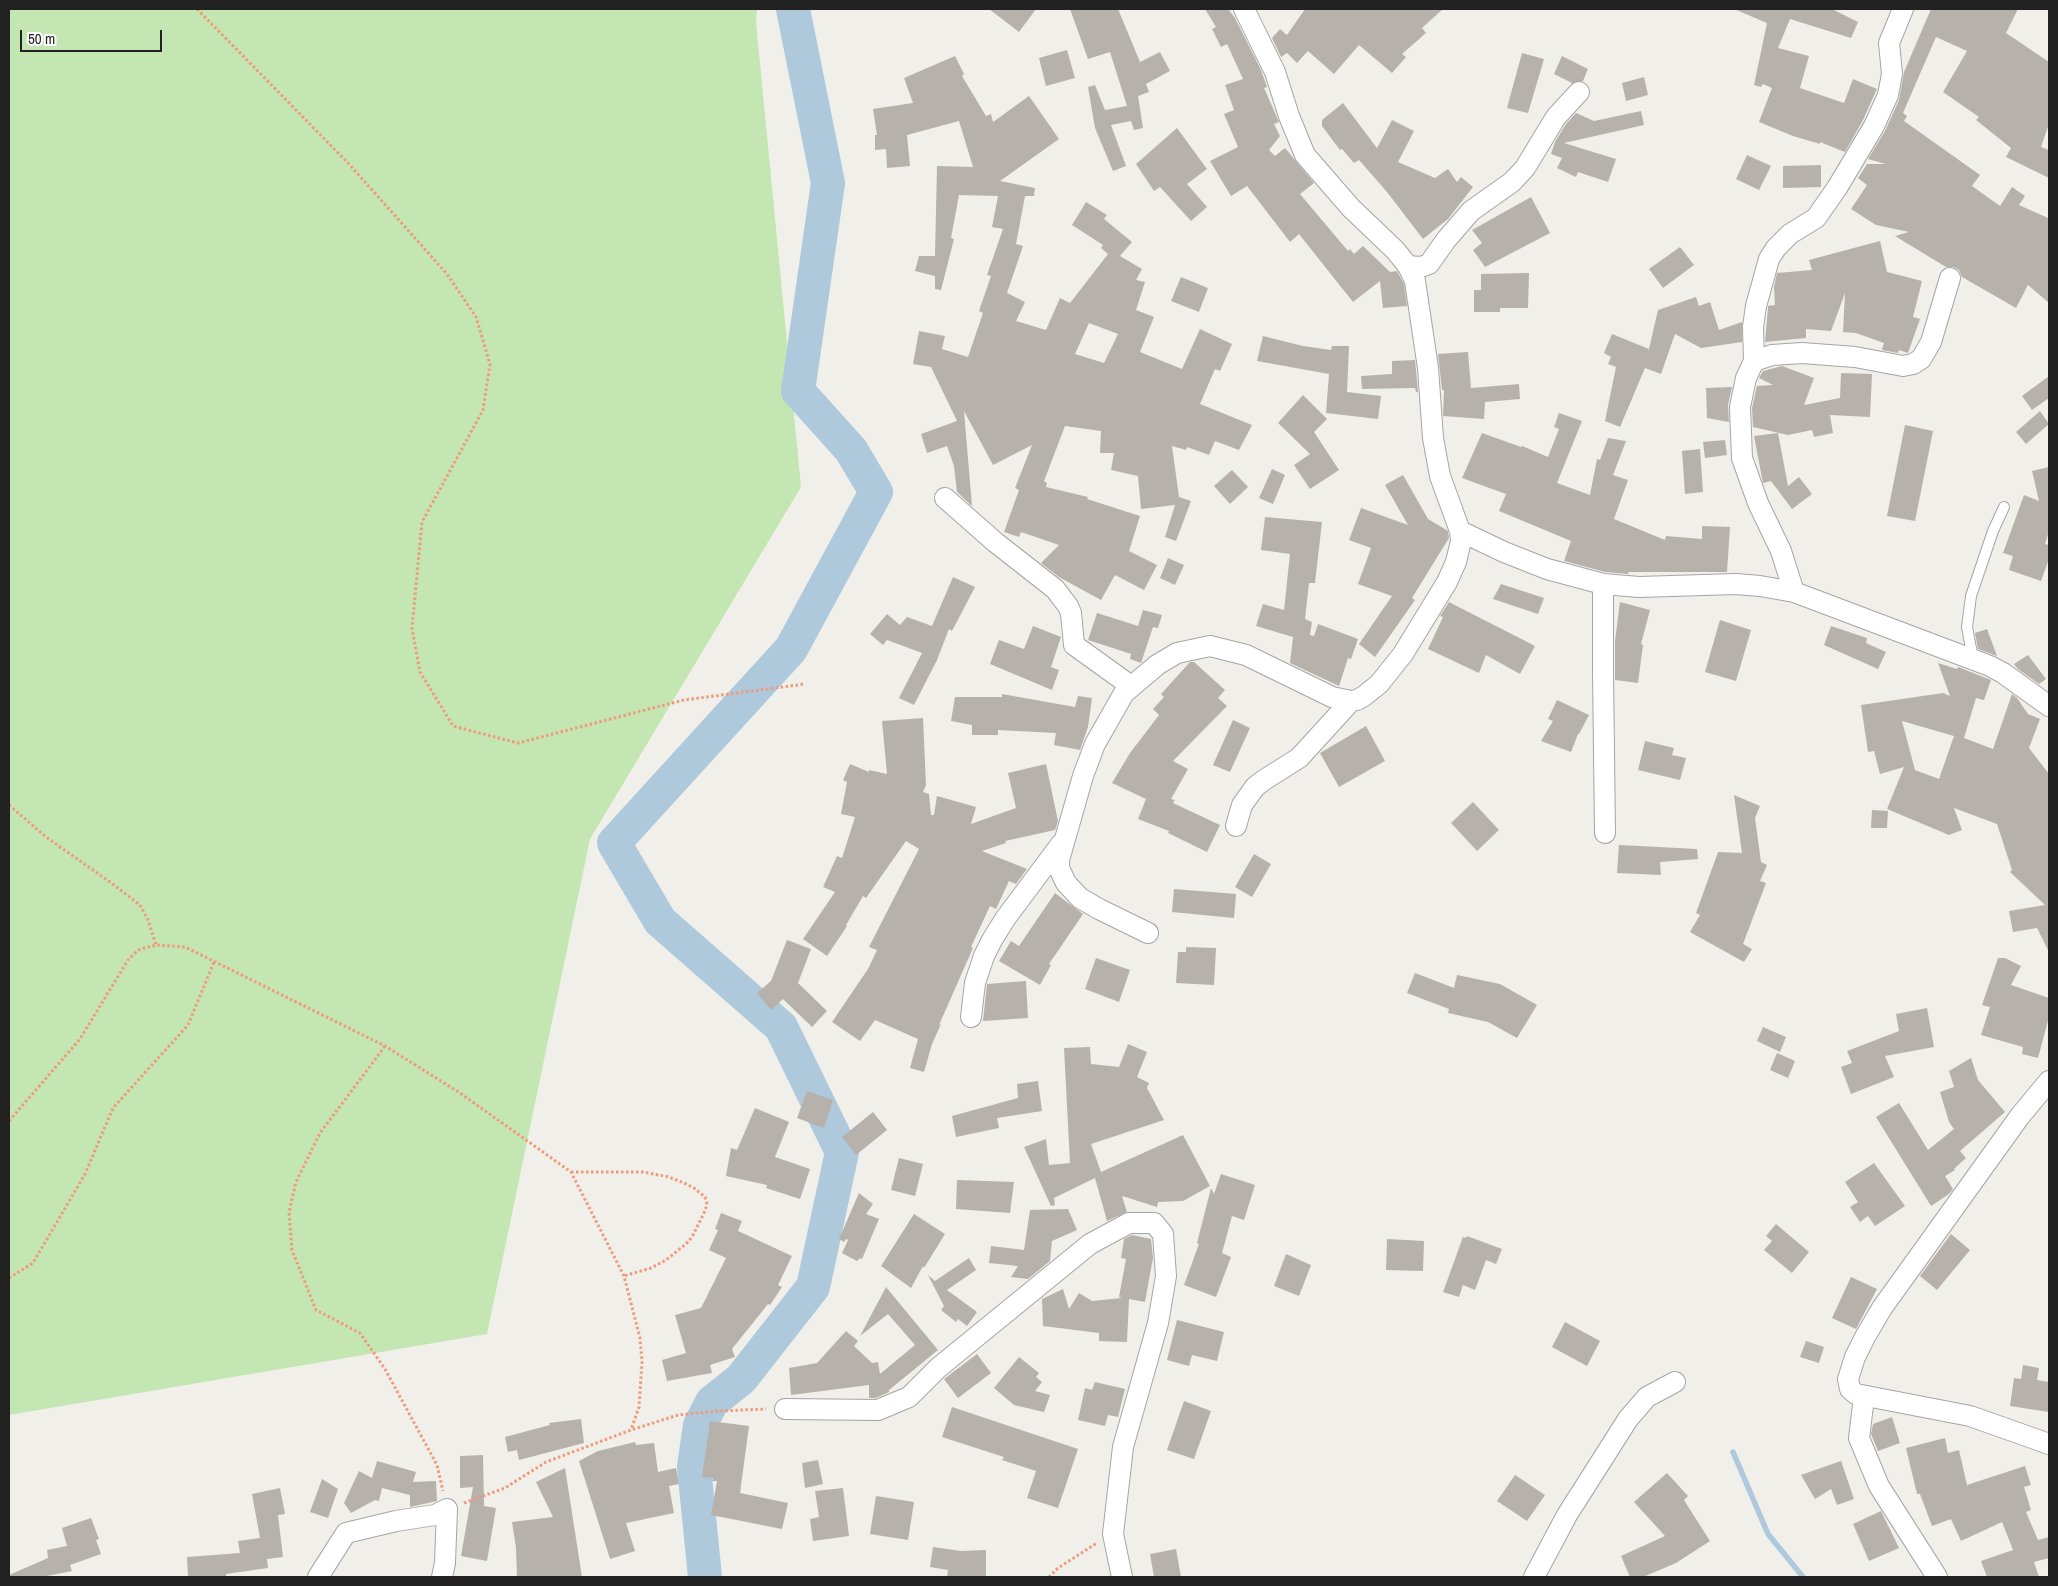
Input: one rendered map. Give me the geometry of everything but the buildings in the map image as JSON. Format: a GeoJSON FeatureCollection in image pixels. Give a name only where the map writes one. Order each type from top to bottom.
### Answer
{"type":"FeatureCollection","features":[{"type":"Feature","properties":{"kind":"street"},"geometry":{"type":"LineString","coordinates":[[1148,933],[1080,898],[1062,877],[1059,868],[1059,860],[1083,776],[1095,744],[1117,702],[1131,686],[1157,665],[1177,653],[1210,646],[1246,655],[1332,697],[1351,700],[1364,696],[1378,684],[1403,654],[1447,582],[1460,549],[1460,531],[1440,476],[1433,438],[1428,368],[1414,281],[1408,266],[1395,250],[1351,208],[1305,155],[1289,116],[1275,72],[1244,9]]}},
{"type":"Feature","properties":{"kind":"street"},"geometry":{"type":"LineString","coordinates":[[1794,592],[1781,551],[1758,504],[1742,458],[1740,407],[1746,378],[1754,361],[1754,316],[1768,260],[1782,241],[1816,218],[1837,188],[1874,126],[1888,95],[1892,74],[1889,43],[1903,9]]}},
{"type":"Feature","properties":{"kind":"street"},"geometry":{"type":"LineString","coordinates":[[1408,266],[1421,268],[1429,264],[1470,211],[1512,182],[1524,168],[1556,117],[1579,92]]}},
{"type":"Feature","properties":{"kind":"street"},"geometry":{"type":"LineString","coordinates":[[1754,361],[1772,355],[1802,353],[1846,356],[1899,366],[1913,364],[1921,359],[1931,342],[1950,278]]}},
{"type":"Feature","properties":{"kind":"street"},"geometry":{"type":"LineString","coordinates":[[945,498],[995,542],[1055,589],[1071,613],[1074,645],[1131,686]]}},
{"type":"Feature","properties":{"kind":"street"},"geometry":{"type":"LineString","coordinates":[[1460,531],[1504,552],[1547,569],[1603,584],[1639,587],[1736,584],[1794,592],[1938,648],[1974,659],[2003,673],[2049,706]]}},
{"type":"Feature","properties":{"kind":"street"},"geometry":{"type":"LineString","coordinates":[[1603,584],[1606,833]]}},
{"type":"Feature","properties":{"kind":"street"},"geometry":{"type":"LineString","coordinates":[[1236,826],[1246,798],[1264,780],[1299,758],[1351,700]]}},
{"type":"Feature","properties":{"kind":"street"},"geometry":{"type":"LineString","coordinates":[[971,1018],[975,983],[984,956],[992,940],[1004,919],[1065,838]]}},
{"type":"Feature","properties":{"kind":"street"},"geometry":{"type":"LineString","coordinates":[[2049,1081],[2015,1123],[1882,1308],[1864,1337],[1855,1356],[1848,1379],[1851,1391],[1864,1397],[1970,1416],[2049,1444]]}},
{"type":"Feature","properties":{"kind":"street"},"geometry":{"type":"LineString","coordinates":[[785,1409],[878,1410],[909,1397],[938,1368],[1090,1244],[1129,1223],[1154,1223],[1163,1234],[1166,1276],[1158,1323],[1122,1448],[1113,1534],[1122,1577]]}},
{"type":"Feature","properties":{"kind":"street"},"geometry":{"type":"LineString","coordinates":[[1534,1577],[1567,1515],[1628,1419],[1647,1397],[1675,1382]]}},
{"type":"Feature","properties":{"kind":"street"},"geometry":{"type":"LineString","coordinates":[[1864,1397],[1859,1438],[1875,1478],[1937,1577]]}},
{"type":"Feature","properties":{"kind":"street"},"geometry":{"type":"LineString","coordinates":[[318,1577],[346,1533],[396,1521],[434,1515],[447,1510],[445,1563],[442,1577]]}},
{"type":"Feature","properties":{"kind":"lane"},"geometry":{"type":"LineString","coordinates":[[1974,659],[1967,627],[1971,596],[1990,540],[2004,507]]}},
{"type":"Feature","properties":{"kind":"path"},"geometry":{"type":"LineString","coordinates":[[197,9],[348,163],[447,274],[476,317],[490,364],[483,410],[422,522],[412,628],[420,672],[453,726],[518,743],[684,700],[805,684]]}},
{"type":"Feature","properties":{"kind":"path"},"geometry":{"type":"LineString","coordinates":[[9,805],[46,837],[140,905],[148,920],[156,945]]}},
{"type":"Feature","properties":{"kind":"path"},"geometry":{"type":"LineString","coordinates":[[9,1121],[80,1039],[128,960],[138,950],[156,945],[185,947],[385,1046],[460,1093],[571,1172],[624,1276],[640,1338],[642,1362],[639,1408],[631,1430]]}},
{"type":"Feature","properties":{"kind":"path"},"geometry":{"type":"LineString","coordinates":[[9,1278],[33,1262],[85,1174],[113,1108],[188,1026],[214,962]]}},
{"type":"Feature","properties":{"kind":"path"},"geometry":{"type":"LineString","coordinates":[[385,1046],[320,1134],[296,1182],[289,1212],[292,1250],[316,1310],[360,1333],[385,1368],[438,1465],[447,1510],[505,1488],[546,1462],[631,1430],[678,1415],[718,1410],[785,1409]]}},
{"type":"Feature","properties":{"kind":"path"},"geometry":{"type":"LineString","coordinates":[[571,1172],[643,1172],[684,1183],[694,1188],[704,1197],[707,1204],[705,1211],[692,1237],[686,1244],[659,1264],[624,1276]]}},
{"type":"Feature","properties":{"kind":"path"},"geometry":{"type":"LineString","coordinates":[[1049,1577],[1058,1568],[1113,1534]]}},
{"type":"Feature","properties":{"kind":"green space"},"geometry":{"type":"Polygon","coordinates":[[[9,9],[757,9],[756,22],[801,487],[590,839],[487,1334],[9,1415],[9,9]]]}},
{"type":"Feature","properties":{"kind":"waterway"},"geometry":{"type":"LineString","coordinates":[[705,1577],[694,1467],[700,1425],[712,1402],[741,1379],[813,1287],[842,1152],[781,1027],[660,921],[614,843],[791,649],[876,492],[851,450],[798,391],[828,183],[793,9]]}},
{"type":"Feature","properties":{"kind":"waterway"},"geometry":{"type":"LineString","coordinates":[[1733,1452],[1768,1534],[1803,1577]]}}]}
